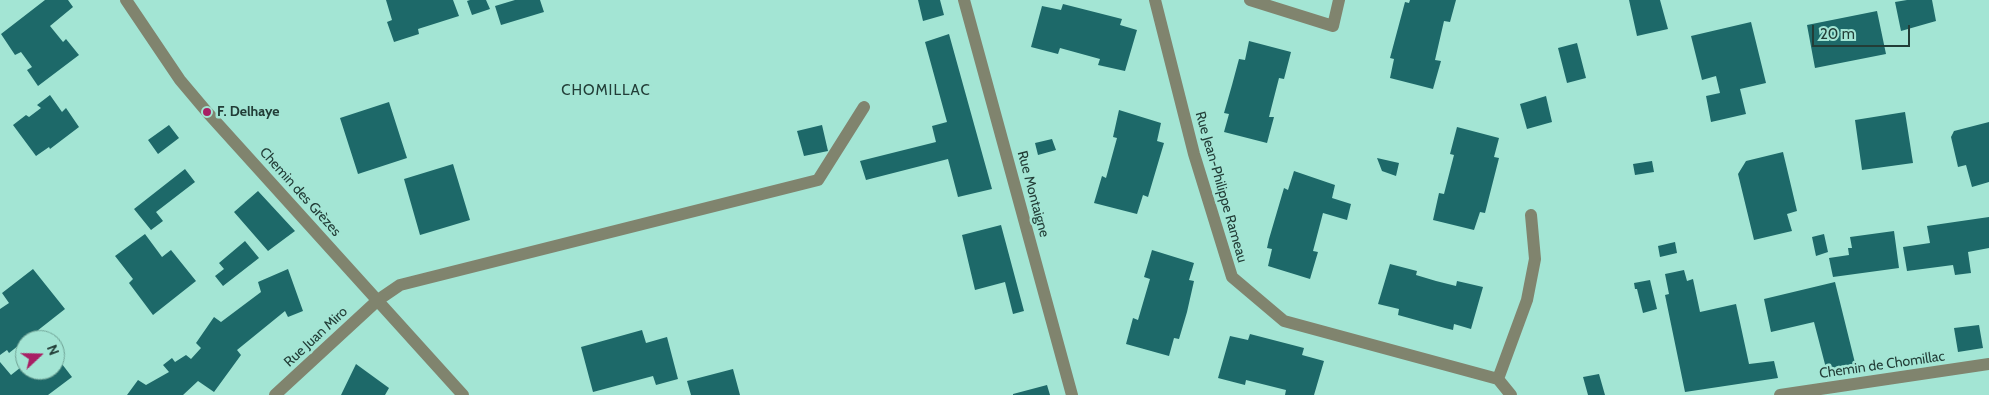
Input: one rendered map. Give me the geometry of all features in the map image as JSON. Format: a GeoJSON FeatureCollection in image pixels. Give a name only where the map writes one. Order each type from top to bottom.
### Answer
{"type":"FeatureCollection","features":[{"type":"Feature","properties":{"kind":"street","name":"Chemin des Grèzes"},"geometry":{"type":"LineString","coordinates":[[126,0],[180,80],[207,112],[464,395]]}},
{"type":"Feature","properties":{"kind":"street","name":"Rue Montaigne"},"geometry":{"type":"LineString","coordinates":[[964,0],[1072,395]]}},
{"type":"Feature","properties":{"kind":"street","name":"Rue Jean-Philippe Rameau"},"geometry":{"type":"LineString","coordinates":[[1155,0],[1194,154],[1232,277],[1284,321],[1498,379]]}},
{"type":"Feature","properties":{"kind":"street"},"geometry":{"type":"LineString","coordinates":[[1250,0],[1333,26],[1338,0]]}},
{"type":"Feature","properties":{"kind":"street","name":"Rue Juan Miro"},"geometry":{"type":"LineString","coordinates":[[275,395],[378,300],[400,285],[818,180],[864,107]]}},
{"type":"Feature","properties":{"kind":"street"},"geometry":{"type":"LineString","coordinates":[[1511,395],[1498,379],[1527,300],[1535,259],[1531,215]]}},
{"type":"Feature","properties":{"kind":"street","name":"Chemin de Chomillac"},"geometry":{"type":"LineString","coordinates":[[1780,395],[1989,364]]}},
{"type":"Feature","properties":{"kind":"building"},"geometry":{"type":"Polygon","coordinates":[[[45,0],[68,0],[73,7],[50,26],[63,42],[66,39],[79,55],[38,86],[27,70],[32,67],[21,52],[15,55],[1,34],[45,0]]]}},
{"type":"Feature","properties":{"kind":"building"},"geometry":{"type":"Polygon","coordinates":[[[386,0],[453,0],[459,16],[418,29],[419,34],[394,42],[387,22],[392,20],[386,0]]]}},
{"type":"Feature","properties":{"kind":"building"},"geometry":{"type":"Polygon","coordinates":[[[486,0],[490,9],[472,15],[467,1],[486,0]]]}},
{"type":"Feature","properties":{"kind":"building"},"geometry":{"type":"Polygon","coordinates":[[[515,0],[540,0],[544,12],[501,25],[495,6],[515,0]]]}},
{"type":"Feature","properties":{"kind":"building"},"geometry":{"type":"Polygon","coordinates":[[[918,0],[940,0],[944,15],[923,21],[918,0]]]}},
{"type":"Feature","properties":{"kind":"building"},"geometry":{"type":"Polygon","coordinates":[[[1410,0],[1456,0],[1450,22],[1444,21],[1435,60],[1441,61],[1433,89],[1390,78],[1394,59],[1390,58],[1405,2],[1409,3],[1410,0]]]}},
{"type":"Feature","properties":{"kind":"building"},"geometry":{"type":"Polygon","coordinates":[[[1629,0],[1660,0],[1668,29],[1637,36],[1629,0]]]}},
{"type":"Feature","properties":{"kind":"building"},"geometry":{"type":"Polygon","coordinates":[[[1932,0],[1936,21],[1901,31],[1895,2],[1932,0]]]}},
{"type":"Feature","properties":{"kind":"building"},"geometry":{"type":"Polygon","coordinates":[[[1063,4],[1122,19],[1120,25],[1137,30],[1125,71],[1098,65],[1100,59],[1060,48],[1058,54],[1031,47],[1042,6],[1061,10],[1063,4]]]}},
{"type":"Feature","properties":{"kind":"building"},"geometry":{"type":"Polygon","coordinates":[[[1877,11],[1886,54],[1815,68],[1807,25],[1877,11]]]}},
{"type":"Feature","properties":{"kind":"building"},"geometry":{"type":"Polygon","coordinates":[[[1751,22],[1766,83],[1740,89],[1746,114],[1711,122],[1706,96],[1720,93],[1716,76],[1702,80],[1691,36],[1751,22]]]}},
{"type":"Feature","properties":{"kind":"building"},"geometry":{"type":"Polygon","coordinates":[[[949,34],[992,189],[958,197],[948,159],[866,180],[860,161],[936,142],[932,126],[947,122],[925,42],[949,34]]]}},
{"type":"Feature","properties":{"kind":"building"},"geometry":{"type":"Polygon","coordinates":[[[1249,41],[1291,52],[1284,79],[1279,78],[1269,117],[1274,117],[1267,143],[1224,132],[1229,114],[1224,113],[1239,59],[1245,60],[1249,41]]]}},
{"type":"Feature","properties":{"kind":"building"},"geometry":{"type":"Polygon","coordinates":[[[1577,43],[1586,78],[1567,83],[1558,48],[1577,43]]]}},
{"type":"Feature","properties":{"kind":"building"},"geometry":{"type":"Polygon","coordinates":[[[50,95],[62,112],[66,108],[79,127],[50,149],[49,147],[36,156],[13,125],[26,115],[29,117],[41,108],[37,105],[50,95]]]}},
{"type":"Feature","properties":{"kind":"building"},"geometry":{"type":"Polygon","coordinates":[[[1546,96],[1552,122],[1527,129],[1520,104],[1546,96]]]}},
{"type":"Feature","properties":{"kind":"building"},"geometry":{"type":"Polygon","coordinates":[[[389,102],[407,158],[358,174],[340,118],[389,102]]]}},
{"type":"Feature","properties":{"kind":"building"},"geometry":{"type":"Polygon","coordinates":[[[1119,110],[1161,123],[1157,141],[1164,143],[1148,197],[1143,195],[1137,214],[1094,203],[1102,176],[1106,178],[1117,138],[1113,137],[1119,110]]]}},
{"type":"Feature","properties":{"kind":"building"},"geometry":{"type":"Polygon","coordinates":[[[1905,112],[1913,163],[1862,170],[1855,120],[1905,112]]]}},
{"type":"Feature","properties":{"kind":"building"},"geometry":{"type":"Polygon","coordinates":[[[1989,122],[1989,182],[1972,187],[1966,165],[1958,167],[1951,137],[1954,131],[1989,122]]]}},
{"type":"Feature","properties":{"kind":"building"},"geometry":{"type":"Polygon","coordinates":[[[169,125],[179,138],[158,154],[148,140],[169,125]]]}},
{"type":"Feature","properties":{"kind":"building"},"geometry":{"type":"Polygon","coordinates":[[[822,125],[828,151],[804,156],[797,131],[822,125]]]}},
{"type":"Feature","properties":{"kind":"building"},"geometry":{"type":"Polygon","coordinates":[[[1457,127],[1499,138],[1494,157],[1499,158],[1485,213],[1480,212],[1474,230],[1433,220],[1439,193],[1444,194],[1454,155],[1450,154],[1457,127]]]}},
{"type":"Feature","properties":{"kind":"building"},"geometry":{"type":"Polygon","coordinates":[[[1052,139],[1056,150],[1038,155],[1035,143],[1052,139]]]}},
{"type":"Feature","properties":{"kind":"building"},"geometry":{"type":"Polygon","coordinates":[[[1783,152],[1797,211],[1787,214],[1792,231],[1754,240],[1738,174],[1746,161],[1783,152]]]}},
{"type":"Feature","properties":{"kind":"building"},"geometry":{"type":"Polygon","coordinates":[[[1377,158],[1399,163],[1396,176],[1382,171],[1377,158]]]}},
{"type":"Feature","properties":{"kind":"building"},"geometry":{"type":"Polygon","coordinates":[[[1652,161],[1654,172],[1635,175],[1633,164],[1652,161]]]}},
{"type":"Feature","properties":{"kind":"building"},"geometry":{"type":"Polygon","coordinates":[[[453,164],[470,220],[420,235],[404,179],[453,164]]]}},
{"type":"Feature","properties":{"kind":"building"},"geometry":{"type":"Polygon","coordinates":[[[185,169],[195,182],[156,212],[163,221],[151,230],[134,209],[185,169]]]}},
{"type":"Feature","properties":{"kind":"building"},"geometry":{"type":"Polygon","coordinates":[[[1294,171],[1335,185],[1332,198],[1351,204],[1347,220],[1323,213],[1313,251],[1318,252],[1310,279],[1268,266],[1272,249],[1267,248],[1269,239],[1284,188],[1288,190],[1294,171]]]}},
{"type":"Feature","properties":{"kind":"building"},"geometry":{"type":"Polygon","coordinates":[[[258,191],[295,231],[268,251],[234,212],[258,191]]]}},
{"type":"Feature","properties":{"kind":"building"},"geometry":{"type":"Polygon","coordinates":[[[1989,217],[1989,248],[1968,252],[1971,273],[1955,275],[1953,265],[1907,271],[1903,247],[1930,243],[1927,226],[1989,217]]]}},
{"type":"Feature","properties":{"kind":"building"},"geometry":{"type":"Polygon","coordinates":[[[1001,225],[1024,311],[1013,314],[1005,282],[975,290],[962,235],[1001,225]]]}},
{"type":"Feature","properties":{"kind":"building"},"geometry":{"type":"Polygon","coordinates":[[[1894,231],[1899,268],[1833,277],[1829,258],[1849,255],[1848,248],[1852,248],[1850,237],[1894,231]]]}},
{"type":"Feature","properties":{"kind":"building"},"geometry":{"type":"Polygon","coordinates":[[[145,234],[162,257],[171,250],[196,281],[153,315],[129,283],[133,279],[115,256],[145,234]]]}},
{"type":"Feature","properties":{"kind":"building"},"geometry":{"type":"Polygon","coordinates":[[[1824,234],[1828,252],[1816,256],[1812,237],[1824,234]]]}},
{"type":"Feature","properties":{"kind":"building"},"geometry":{"type":"Polygon","coordinates":[[[245,241],[259,258],[223,286],[215,276],[224,269],[219,263],[245,241]]]}},
{"type":"Feature","properties":{"kind":"building"},"geometry":{"type":"Polygon","coordinates":[[[1675,242],[1677,253],[1660,257],[1658,246],[1675,242]]]}},
{"type":"Feature","properties":{"kind":"building"},"geometry":{"type":"Polygon","coordinates":[[[1152,250],[1194,263],[1189,280],[1194,281],[1187,312],[1179,339],[1174,338],[1169,356],[1126,344],[1133,318],[1138,320],[1150,279],[1144,277],[1152,250]]]}},
{"type":"Feature","properties":{"kind":"building"},"geometry":{"type":"Polygon","coordinates":[[[1390,264],[1417,271],[1416,275],[1456,286],[1457,281],[1483,287],[1471,329],[1454,324],[1453,330],[1445,328],[1398,315],[1399,309],[1378,304],[1390,264]]]}},
{"type":"Feature","properties":{"kind":"building"},"geometry":{"type":"Polygon","coordinates":[[[33,269],[65,309],[38,330],[15,330],[15,348],[9,353],[7,350],[0,355],[0,309],[9,303],[2,293],[33,269]]]}},
{"type":"Feature","properties":{"kind":"building"},"geometry":{"type":"Polygon","coordinates":[[[288,269],[303,311],[288,317],[285,311],[237,350],[241,355],[214,392],[198,381],[183,395],[127,395],[138,380],[146,385],[169,372],[163,365],[172,358],[175,362],[186,355],[191,359],[201,348],[196,343],[214,317],[221,322],[261,292],[258,282],[288,269]]]}},
{"type":"Feature","properties":{"kind":"building"},"geometry":{"type":"Polygon","coordinates":[[[1684,270],[1687,281],[1693,279],[1700,312],[1736,304],[1749,364],[1774,361],[1778,378],[1685,392],[1665,295],[1669,294],[1665,274],[1684,270]]]}},
{"type":"Feature","properties":{"kind":"building"},"geometry":{"type":"Polygon","coordinates":[[[1650,280],[1657,309],[1643,313],[1634,283],[1650,280]]]}},
{"type":"Feature","properties":{"kind":"building"},"geometry":{"type":"Polygon","coordinates":[[[1835,282],[1856,367],[1827,372],[1814,322],[1771,332],[1764,299],[1835,282]]]}},
{"type":"Feature","properties":{"kind":"building"},"geometry":{"type":"Polygon","coordinates":[[[1979,325],[1983,348],[1958,352],[1954,328],[1979,325]]]}},
{"type":"Feature","properties":{"kind":"building"},"geometry":{"type":"Polygon","coordinates":[[[642,330],[646,343],[667,337],[678,379],[656,385],[653,376],[593,392],[581,347],[642,330]]]}},
{"type":"Feature","properties":{"kind":"building"},"geometry":{"type":"Polygon","coordinates":[[[1250,334],[1304,348],[1302,355],[1324,361],[1314,395],[1285,395],[1286,390],[1246,380],[1245,385],[1218,378],[1230,336],[1248,340],[1250,334]]]}},
{"type":"Feature","properties":{"kind":"building"},"geometry":{"type":"Polygon","coordinates":[[[0,362],[11,375],[15,372],[15,380],[65,380],[65,368],[72,377],[48,395],[0,395],[0,362]]]}},
{"type":"Feature","properties":{"kind":"building"},"geometry":{"type":"Polygon","coordinates":[[[356,364],[389,388],[385,395],[341,395],[356,364]]]}},
{"type":"Feature","properties":{"kind":"building"},"geometry":{"type":"Polygon","coordinates":[[[733,369],[740,395],[691,395],[687,381],[733,369]]]}},
{"type":"Feature","properties":{"kind":"building"},"geometry":{"type":"Polygon","coordinates":[[[1599,374],[1605,395],[1588,395],[1583,377],[1599,374]]]}},
{"type":"Feature","properties":{"kind":"building"},"geometry":{"type":"Polygon","coordinates":[[[1047,385],[1050,395],[1013,395],[1013,394],[1047,385]]]}},
{"type":"Feature","properties":{"kind":"place","name":"F. Delhaye"},"geometry":{"type":"Point","coordinates":[207,112]}},
{"type":"Feature","properties":{"kind":"district","name":"CHOMILLAC"},"geometry":{"type":"Point","coordinates":[606,91]}}]}
